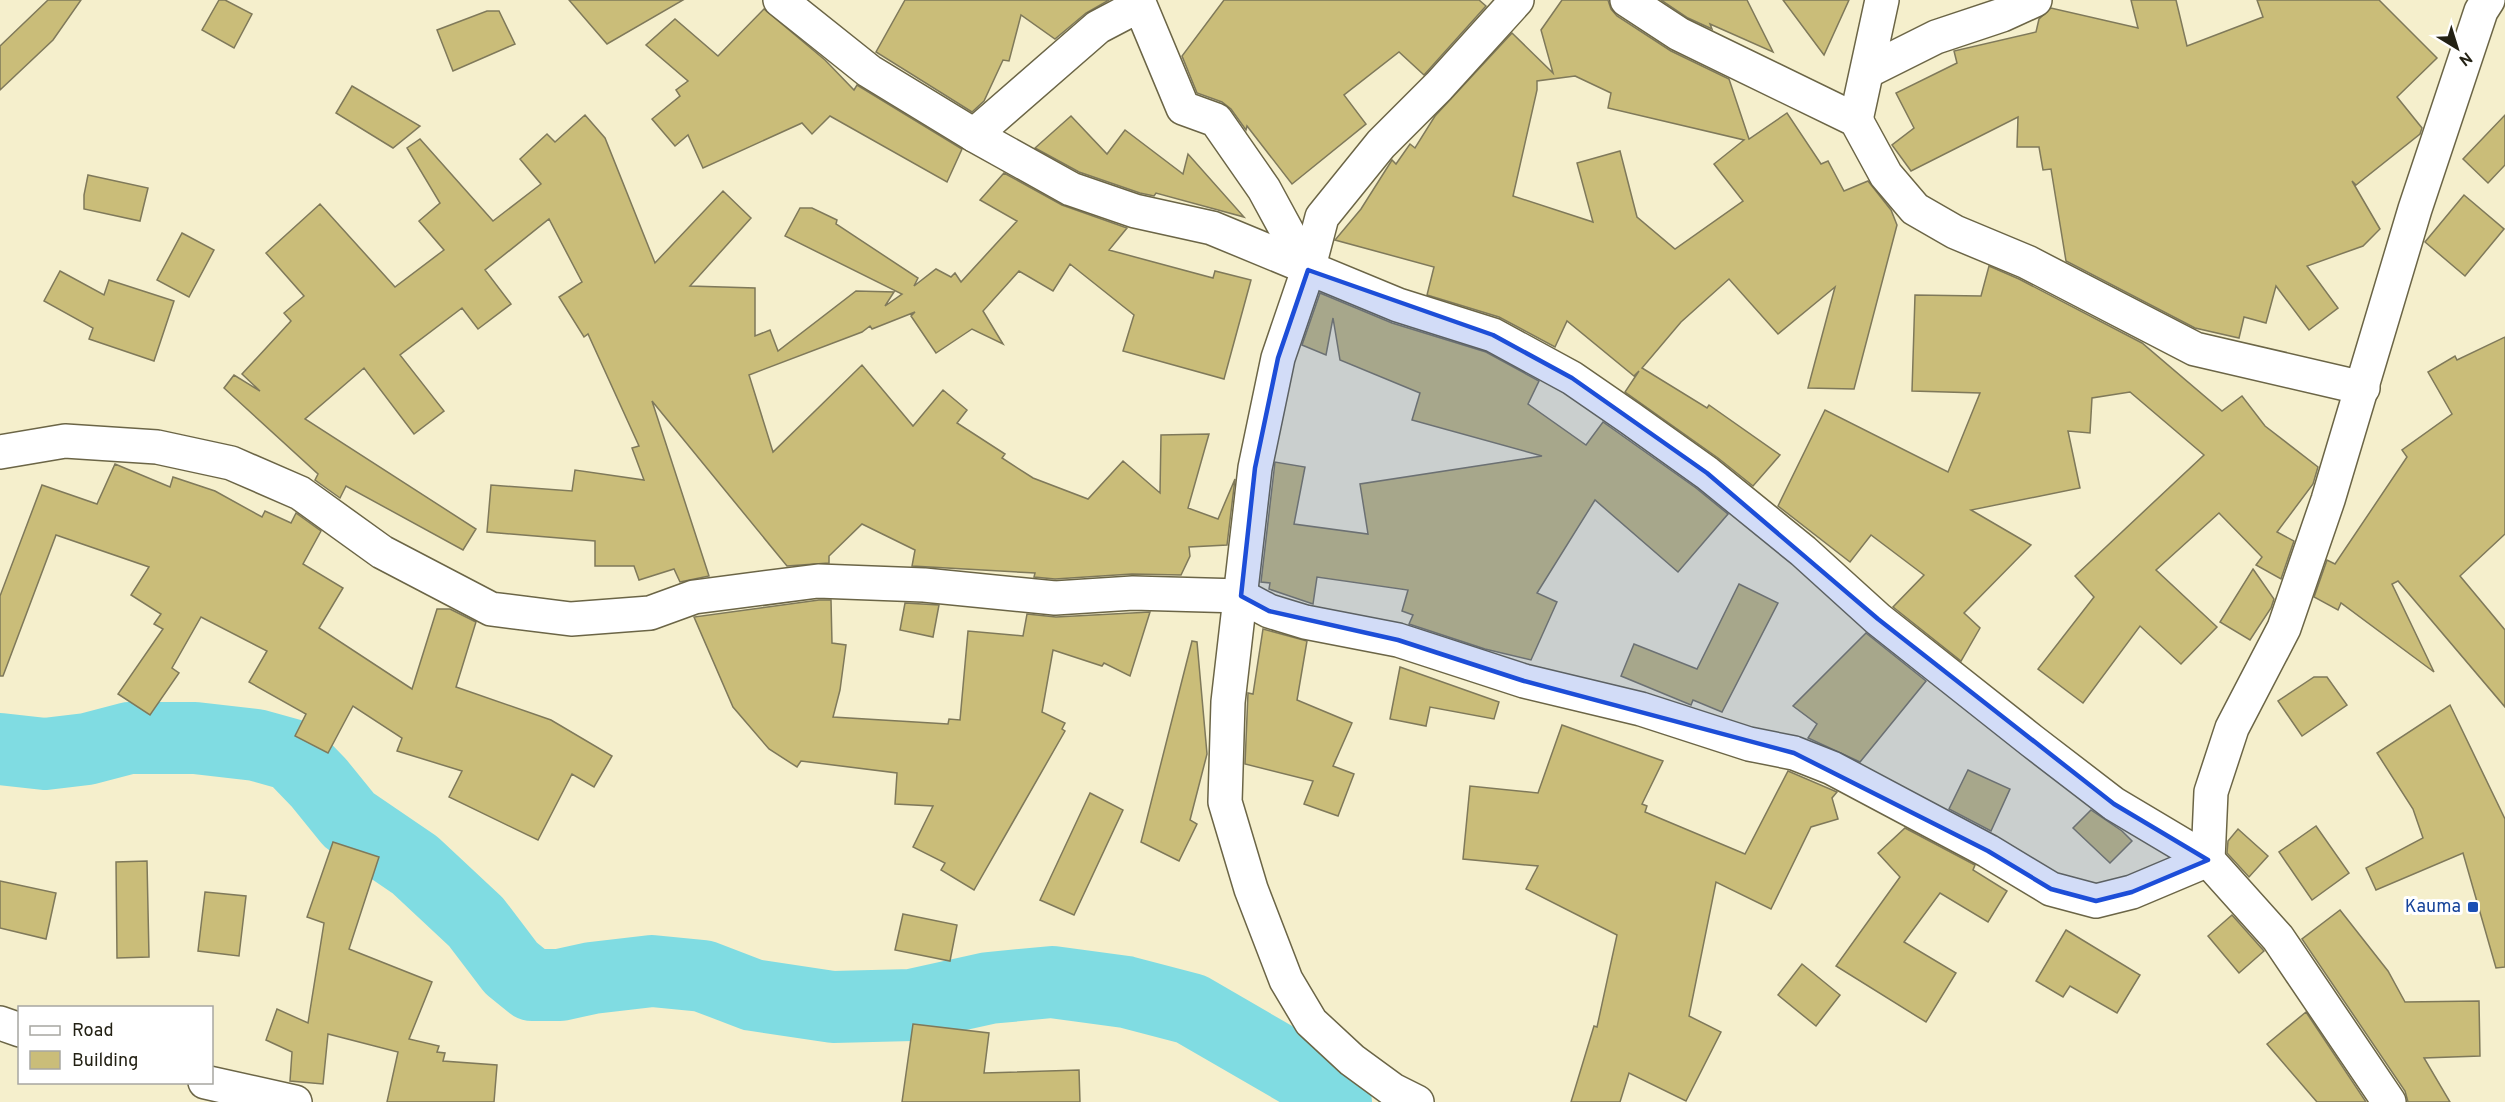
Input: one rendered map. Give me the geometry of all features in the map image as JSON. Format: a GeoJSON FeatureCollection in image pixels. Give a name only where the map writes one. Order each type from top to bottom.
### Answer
{"type":"FeatureCollection","features":[{"type":"Feature","properties":{"kind":"street"},"geometry":{"type":"LineString","coordinates":[[780,0],[869,71],[974,135],[1071,189],[1135,211],[1212,228],[1308,270],[1398,305],[1492,335],[1572,378],[1707,473],[1803,551],[1878,619],[2105,797],[2208,860],[2278,938],[2388,1102]]}},
{"type":"Feature","properties":{"kind":"street"},"geometry":{"type":"LineString","coordinates":[[1417,1102],[1393,1090],[1352,1060],[1311,1022],[1286,980],[1251,889],[1225,802],[1228,702],[1255,468],[1278,358],[1308,270],[1322,218],[1381,144],[1439,86],[1517,0]]}},
{"type":"Feature","properties":{"kind":"street"},"geometry":{"type":"LineString","coordinates":[[1627,0],[1679,34],[1856,120],[1886,175],[1908,200],[1916,208],[1955,232],[2027,262],[2195,349],[2363,388]]}},
{"type":"Feature","properties":{"kind":"street"},"geometry":{"type":"LineString","coordinates":[[1856,120],[1882,0]]}},
{"type":"Feature","properties":{"kind":"street"},"geometry":{"type":"LineString","coordinates":[[1868,71],[1936,37],[2002,15],[2035,0]]}},
{"type":"Feature","properties":{"kind":"street"},"geometry":{"type":"LineString","coordinates":[[2208,860],[2211,792],[2232,728],[2283,628],[2328,500],[2415,208],[2481,10],[2488,0]]}},
{"type":"Feature","properties":{"kind":"street"},"geometry":{"type":"LineString","coordinates":[[974,135],[1098,27],[1140,5],[1183,108],[1216,120],[1264,189],[1308,270]]}},
{"type":"Feature","properties":{"kind":"street"},"geometry":{"type":"LineString","coordinates":[[0,452],[65,441],[157,447],[231,463],[300,493],[382,552],[491,609],[570,619],[650,613],[694,597],[818,581],[924,585],[1055,598],[1133,593],[1241,596],[1269,611],[1305,622],[1398,640],[1524,681],[1641,709],[1749,744],[1794,753],[1832,768],[1988,851],[2050,889],[2096,901],[2132,892],[2208,860]]}},
{"type":"Feature","properties":{"kind":"street"},"geometry":{"type":"LineString","coordinates":[[0,1023],[18,1029]]}},
{"type":"Feature","properties":{"kind":"street"},"geometry":{"type":"LineString","coordinates":[[210,1084],[295,1102]]}},
{"type":"Feature","properties":{"kind":"highlighted area"},"geometry":{"type":"Polygon","coordinates":[[[1308,270],[1493,335],[1572,378],[1707,473],[1878,619],[2114,804],[2208,860],[2132,892],[2096,901],[2051,889],[1988,851],[1794,753],[1524,681],[1398,640],[1269,611],[1241,596],[1255,468],[1278,358],[1308,270]]]}},
{"type":"Feature","properties":{"kind":"building"},"geometry":{"type":"Polygon","coordinates":[[[48,0],[81,0],[53,40],[0,90],[0,46],[48,0]]]}},
{"type":"Feature","properties":{"kind":"building"},"geometry":{"type":"Polygon","coordinates":[[[219,0],[225,0],[252,14],[234,48],[202,30],[219,0]]]}},
{"type":"Feature","properties":{"kind":"building"},"geometry":{"type":"Polygon","coordinates":[[[569,0],[683,0],[607,44],[569,0]]]}},
{"type":"Feature","properties":{"kind":"building"},"geometry":{"type":"Polygon","coordinates":[[[905,0],[1109,0],[1086,13],[1055,39],[1021,15],[1009,61],[1003,60],[984,101],[972,112],[876,52],[905,0]]]}},
{"type":"Feature","properties":{"kind":"building"},"geometry":{"type":"Polygon","coordinates":[[[1224,0],[1479,0],[1486,6],[1424,75],[1399,52],[1344,95],[1366,124],[1292,184],[1231,109],[1222,102],[1197,93],[1182,56],[1224,0]]]}},
{"type":"Feature","properties":{"kind":"building"},"geometry":{"type":"Polygon","coordinates":[[[1562,0],[1608,0],[1617,16],[1671,51],[1729,79],[1749,139],[1787,113],[1821,164],[1828,161],[1844,191],[1868,181],[1891,210],[1897,225],[1854,389],[1808,388],[1835,287],[1778,334],[1729,279],[1681,322],[1642,368],[1707,408],[1709,405],[1780,455],[1753,486],[1718,458],[1625,392],[1639,371],[1634,376],[1567,321],[1555,347],[1499,317],[1427,295],[1434,267],[1335,240],[1361,209],[1392,160],[1396,164],[1410,144],[1415,148],[1435,116],[1512,33],[1553,73],[1541,30],[1562,0]],[[1575,76],[1537,81],[1537,90],[1513,196],[1593,222],[1577,163],[1620,151],[1637,217],[1675,249],[1743,201],[1714,164],[1744,140],[1608,108],[1611,93],[1575,76]]]}},
{"type":"Feature","properties":{"kind":"building"},"geometry":{"type":"Polygon","coordinates":[[[1661,0],[1747,0],[1773,52],[1710,24],[1712,29],[1688,18],[1661,0]]]}},
{"type":"Feature","properties":{"kind":"building"},"geometry":{"type":"Polygon","coordinates":[[[1783,0],[1849,0],[1824,55],[1783,0]]]}},
{"type":"Feature","properties":{"kind":"building"},"geometry":{"type":"Polygon","coordinates":[[[2131,0],[2176,0],[2187,46],[2263,17],[2257,0],[2379,0],[2437,58],[2397,97],[2422,128],[2420,134],[2356,185],[2352,181],[2380,229],[2363,246],[2307,266],[2338,308],[2309,330],[2276,286],[2266,323],[2244,317],[2239,338],[2195,328],[2066,261],[2051,169],[2043,170],[2039,147],[2017,147],[2018,117],[1911,171],[1892,145],[1914,128],[1896,93],[1957,63],[1954,51],[2036,32],[2039,19],[2051,8],[2138,28],[2131,0]]]}},
{"type":"Feature","properties":{"kind":"building"},"geometry":{"type":"Polygon","coordinates":[[[764,9],[825,60],[854,90],[857,85],[962,149],[947,182],[830,116],[812,134],[802,123],[703,168],[688,135],[675,146],[652,119],[680,96],[676,90],[688,81],[646,45],[675,19],[718,56],[764,9]]]}},
{"type":"Feature","properties":{"kind":"building"},"geometry":{"type":"Polygon","coordinates":[[[487,11],[499,11],[515,44],[453,71],[437,30],[487,11]]]}},
{"type":"Feature","properties":{"kind":"building"},"geometry":{"type":"Polygon","coordinates":[[[352,86],[420,126],[393,148],[336,113],[352,86]]]}},
{"type":"Feature","properties":{"kind":"building"},"geometry":{"type":"Polygon","coordinates":[[[585,115],[605,138],[655,263],[723,191],[751,218],[690,286],[755,288],[755,336],[770,330],[778,351],[856,291],[894,292],[885,306],[902,294],[785,236],[800,208],[812,208],[837,220],[836,224],[918,278],[914,286],[936,269],[951,277],[955,273],[961,282],[1017,221],[980,200],[1004,173],[1062,205],[1127,228],[1109,250],[1213,278],[1215,271],[1251,280],[1224,379],[1123,351],[1134,315],[1070,264],[1053,291],[1019,271],[983,311],[1003,344],[972,329],[936,353],[911,316],[915,312],[872,329],[870,326],[862,332],[749,375],[773,452],[862,365],[913,426],[943,390],[967,410],[957,423],[1005,454],[1002,458],[1033,478],[1088,499],[1123,461],[1160,493],[1161,435],[1209,434],[1188,508],[1218,519],[1235,479],[1227,545],[1189,547],[1190,556],[1181,575],[1132,574],[1055,579],[1034,577],[1035,573],[912,566],[915,550],[862,524],[829,556],[829,563],[787,566],[652,401],[709,576],[680,582],[674,569],[639,580],[634,566],[595,566],[595,541],[487,532],[491,485],[572,491],[575,470],[644,480],[632,448],[639,446],[588,334],[584,337],[559,297],[582,282],[549,219],[485,270],[511,304],[478,329],[462,308],[400,355],[444,411],[414,434],[364,368],[305,419],[476,529],[463,550],[346,486],[340,498],[315,480],[318,474],[224,388],[234,375],[260,391],[242,374],[291,321],[284,313],[304,296],[266,253],[320,204],[395,287],[444,250],[419,221],[440,203],[407,148],[420,139],[493,221],[541,184],[520,159],[547,134],[555,142],[585,115]]]}},
{"type":"Feature","properties":{"kind":"building"},"geometry":{"type":"Polygon","coordinates":[[[2505,115],[2505,165],[2488,183],[2463,159],[2505,115]]]}},
{"type":"Feature","properties":{"kind":"building"},"geometry":{"type":"Polygon","coordinates":[[[1071,116],[1107,154],[1125,130],[1183,174],[1188,154],[1244,217],[1156,193],[1154,196],[1140,193],[1079,172],[1035,148],[1071,116]]]}},
{"type":"Feature","properties":{"kind":"building"},"geometry":{"type":"Polygon","coordinates":[[[88,175],[148,188],[140,221],[84,209],[88,175]]]}},
{"type":"Feature","properties":{"kind":"building"},"geometry":{"type":"Polygon","coordinates":[[[2464,195],[2504,229],[2465,276],[2425,242],[2464,195]]]}},
{"type":"Feature","properties":{"kind":"building"},"geometry":{"type":"Polygon","coordinates":[[[182,233],[214,250],[189,297],[157,280],[182,233]]]}},
{"type":"Feature","properties":{"kind":"building"},"geometry":{"type":"Polygon","coordinates":[[[1989,266],[2019,279],[2142,343],[2222,411],[2242,396],[2265,426],[2318,467],[2313,484],[2277,532],[2294,541],[2281,579],[2256,565],[2262,557],[2219,513],[2156,570],[2217,627],[2181,664],[2140,626],[2083,703],[2038,669],[2094,597],[2075,576],[2204,455],[2130,392],[2092,398],[2090,433],[2068,431],[2080,488],[1971,510],[2031,545],[1964,613],[1980,628],[1961,661],[1893,607],[1924,575],[1871,535],[1850,562],[1778,506],[1825,410],[1948,472],[1980,393],[1912,391],[1915,295],[1981,296],[1989,266]]]}},
{"type":"Feature","properties":{"kind":"building"},"geometry":{"type":"Polygon","coordinates":[[[60,271],[104,295],[109,280],[174,301],[154,361],[89,339],[93,328],[44,301],[60,271]]]}},
{"type":"Feature","properties":{"kind":"building"},"geometry":{"type":"Polygon","coordinates":[[[1320,293],[1392,323],[1486,352],[1539,381],[1528,404],[1586,445],[1603,422],[1696,488],[1728,514],[1678,572],[1595,500],[1537,593],[1557,602],[1531,660],[1485,649],[1409,624],[1413,615],[1402,611],[1408,590],[1317,577],[1313,604],[1269,589],[1270,583],[1261,582],[1275,462],[1305,467],[1294,524],[1368,534],[1360,484],[1542,456],[1412,420],[1420,393],[1340,360],[1333,318],[1326,355],[1302,345],[1320,293]]]}},
{"type":"Feature","properties":{"kind":"building"},"geometry":{"type":"Polygon","coordinates":[[[2505,337],[2505,534],[2460,576],[2505,630],[2505,707],[2398,581],[2392,584],[2434,672],[2341,603],[2338,610],[2314,597],[2327,560],[2335,564],[2407,457],[2402,450],[2452,414],[2428,372],[2455,356],[2457,360],[2505,337]]]}},
{"type":"Feature","properties":{"kind":"building"},"geometry":{"type":"Polygon","coordinates":[[[115,464],[170,487],[173,477],[215,491],[262,517],[265,511],[291,523],[296,513],[321,531],[303,564],[343,588],[319,628],[412,689],[437,609],[450,609],[476,622],[456,687],[551,720],[612,756],[594,787],[572,774],[538,840],[449,797],[462,771],[397,751],[402,738],[353,706],[328,753],[295,736],[306,714],[249,682],[267,651],[201,617],[172,668],[179,673],[150,715],[118,694],[163,629],[154,624],[161,614],[131,595],[149,567],[56,535],[3,676],[0,676],[0,596],[42,485],[97,504],[115,464]]]}},
{"type":"Feature","properties":{"kind":"building"},"geometry":{"type":"Polygon","coordinates":[[[2253,569],[2274,599],[2271,608],[2250,640],[2220,622],[2253,569]]]}},
{"type":"Feature","properties":{"kind":"building"},"geometry":{"type":"Polygon","coordinates":[[[1739,584],[1778,603],[1722,712],[1693,700],[1691,705],[1621,676],[1634,644],[1697,669],[1739,584]]]}},
{"type":"Feature","properties":{"kind":"building"},"geometry":{"type":"Polygon","coordinates":[[[831,600],[832,643],[846,645],[840,690],[833,717],[948,724],[949,719],[960,720],[968,631],[1023,636],[1027,614],[1056,617],[1150,612],[1130,676],[1104,663],[1102,666],[1053,650],[1042,712],[1065,723],[1062,729],[1065,731],[974,890],[941,870],[945,863],[913,847],[933,806],[895,804],[897,773],[801,761],[797,767],[769,749],[733,707],[694,617],[831,600]]]}},
{"type":"Feature","properties":{"kind":"building"},"geometry":{"type":"Polygon","coordinates":[[[905,603],[939,605],[933,637],[900,630],[905,603]]]}},
{"type":"Feature","properties":{"kind":"building"},"geometry":{"type":"Polygon","coordinates":[[[1263,629],[1307,641],[1297,700],[1352,723],[1333,766],[1354,774],[1338,816],[1304,804],[1313,781],[1245,764],[1248,693],[1253,694],[1263,629]]]}},
{"type":"Feature","properties":{"kind":"building"},"geometry":{"type":"Polygon","coordinates":[[[1866,633],[1926,681],[1860,762],[1808,738],[1817,724],[1793,706],[1866,633]]]}},
{"type":"Feature","properties":{"kind":"building"},"geometry":{"type":"Polygon","coordinates":[[[1192,641],[1197,642],[1207,754],[1190,820],[1197,824],[1179,861],[1141,842],[1192,641]]]}},
{"type":"Feature","properties":{"kind":"building"},"geometry":{"type":"Polygon","coordinates":[[[1400,667],[1499,702],[1494,719],[1430,707],[1426,726],[1390,719],[1400,667]]]}},
{"type":"Feature","properties":{"kind":"building"},"geometry":{"type":"Polygon","coordinates":[[[2314,677],[2327,677],[2347,705],[2302,736],[2278,701],[2314,677]]]}},
{"type":"Feature","properties":{"kind":"building"},"geometry":{"type":"Polygon","coordinates":[[[2450,705],[2505,819],[2505,967],[2496,968],[2463,853],[2376,890],[2366,868],[2423,838],[2413,809],[2377,753],[2450,705]]]}},
{"type":"Feature","properties":{"kind":"building"},"geometry":{"type":"Polygon","coordinates":[[[1562,725],[1663,761],[1642,804],[1647,806],[1645,812],[1745,854],[1788,771],[1837,792],[1832,798],[1838,819],[1811,827],[1771,909],[1716,882],[1689,1016],[1721,1032],[1686,1101],[1629,1073],[1620,1102],[1571,1102],[1594,1026],[1597,1027],[1617,935],[1526,889],[1538,866],[1463,859],[1470,786],[1538,793],[1562,725]]]}},
{"type":"Feature","properties":{"kind":"building"},"geometry":{"type":"Polygon","coordinates":[[[1968,770],[2010,789],[1991,831],[1949,809],[1968,770]]]}},
{"type":"Feature","properties":{"kind":"building"},"geometry":{"type":"Polygon","coordinates":[[[1090,793],[1123,810],[1074,915],[1040,900],[1090,793]]]}},
{"type":"Feature","properties":{"kind":"building"},"geometry":{"type":"Polygon","coordinates":[[[2091,810],[2122,831],[2132,841],[2110,863],[2073,828],[2091,810]]]}},
{"type":"Feature","properties":{"kind":"building"},"geometry":{"type":"Polygon","coordinates":[[[2316,826],[2349,873],[2312,900],[2279,852],[2316,826]]]}},
{"type":"Feature","properties":{"kind":"building"},"geometry":{"type":"Polygon","coordinates":[[[1905,828],[1975,865],[1973,870],[2007,891],[1988,922],[1940,893],[1904,942],[1956,973],[1926,1022],[1836,966],[1900,877],[1878,853],[1905,828]]]}},
{"type":"Feature","properties":{"kind":"building"},"geometry":{"type":"Polygon","coordinates":[[[2238,829],[2268,856],[2249,877],[2227,853],[2228,841],[2238,829]]]}},
{"type":"Feature","properties":{"kind":"building"},"geometry":{"type":"Polygon","coordinates":[[[333,842],[379,857],[349,949],[432,982],[409,1039],[439,1046],[437,1052],[445,1053],[443,1061],[497,1065],[494,1102],[387,1102],[398,1052],[328,1034],[323,1084],[290,1081],[292,1052],[266,1040],[277,1009],[308,1023],[324,923],[307,917],[333,842]]]}},
{"type":"Feature","properties":{"kind":"building"},"geometry":{"type":"Polygon","coordinates":[[[147,861],[149,957],[117,958],[116,862],[147,861]]]}},
{"type":"Feature","properties":{"kind":"building"},"geometry":{"type":"Polygon","coordinates":[[[0,881],[56,893],[46,939],[0,928],[0,881]]]}},
{"type":"Feature","properties":{"kind":"building"},"geometry":{"type":"Polygon","coordinates":[[[205,892],[246,896],[239,956],[198,951],[205,892]]]}},
{"type":"Feature","properties":{"kind":"building"},"geometry":{"type":"Polygon","coordinates":[[[2340,910],[2388,971],[2405,1002],[2479,1001],[2480,1056],[2424,1058],[2450,1102],[2408,1102],[2405,1091],[2302,939],[2340,910]]]}},
{"type":"Feature","properties":{"kind":"building"},"geometry":{"type":"Polygon","coordinates":[[[903,914],[957,925],[950,961],[895,950],[903,914]]]}},
{"type":"Feature","properties":{"kind":"building"},"geometry":{"type":"Polygon","coordinates":[[[2232,915],[2264,951],[2239,973],[2208,936],[2232,915]]]}},
{"type":"Feature","properties":{"kind":"building"},"geometry":{"type":"Polygon","coordinates":[[[2066,930],[2140,975],[2117,1013],[2070,986],[2063,997],[2036,981],[2066,930]]]}},
{"type":"Feature","properties":{"kind":"building"},"geometry":{"type":"Polygon","coordinates":[[[1802,964],[1840,995],[1816,1026],[1778,995],[1802,964]]]}},
{"type":"Feature","properties":{"kind":"building"},"geometry":{"type":"Polygon","coordinates":[[[2306,1012],[2366,1102],[2317,1102],[2267,1044],[2306,1012]]]}},
{"type":"Feature","properties":{"kind":"building"},"geometry":{"type":"Polygon","coordinates":[[[913,1024],[989,1033],[984,1073],[1079,1070],[1080,1102],[902,1102],[913,1024]]]}},
{"type":"Feature","properties":{"kind":"waterway"},"geometry":{"type":"LineString","coordinates":[[0,749],[45,754],[87,749],[129,738],[195,738],[256,745],[292,755],[319,783],[349,820],[415,865],[476,922],[511,968],[532,985],[560,985],[592,978],[652,971],[703,976],[753,995],[833,1007],[912,1005],[989,988],[1052,982],[1126,992],[1191,1009],[1310,1078],[1336,1102]]}},
{"type":"Feature","properties":{"kind":"place","name":"Kauma"},"geometry":{"type":"Point","coordinates":[2473,907]}}]}
